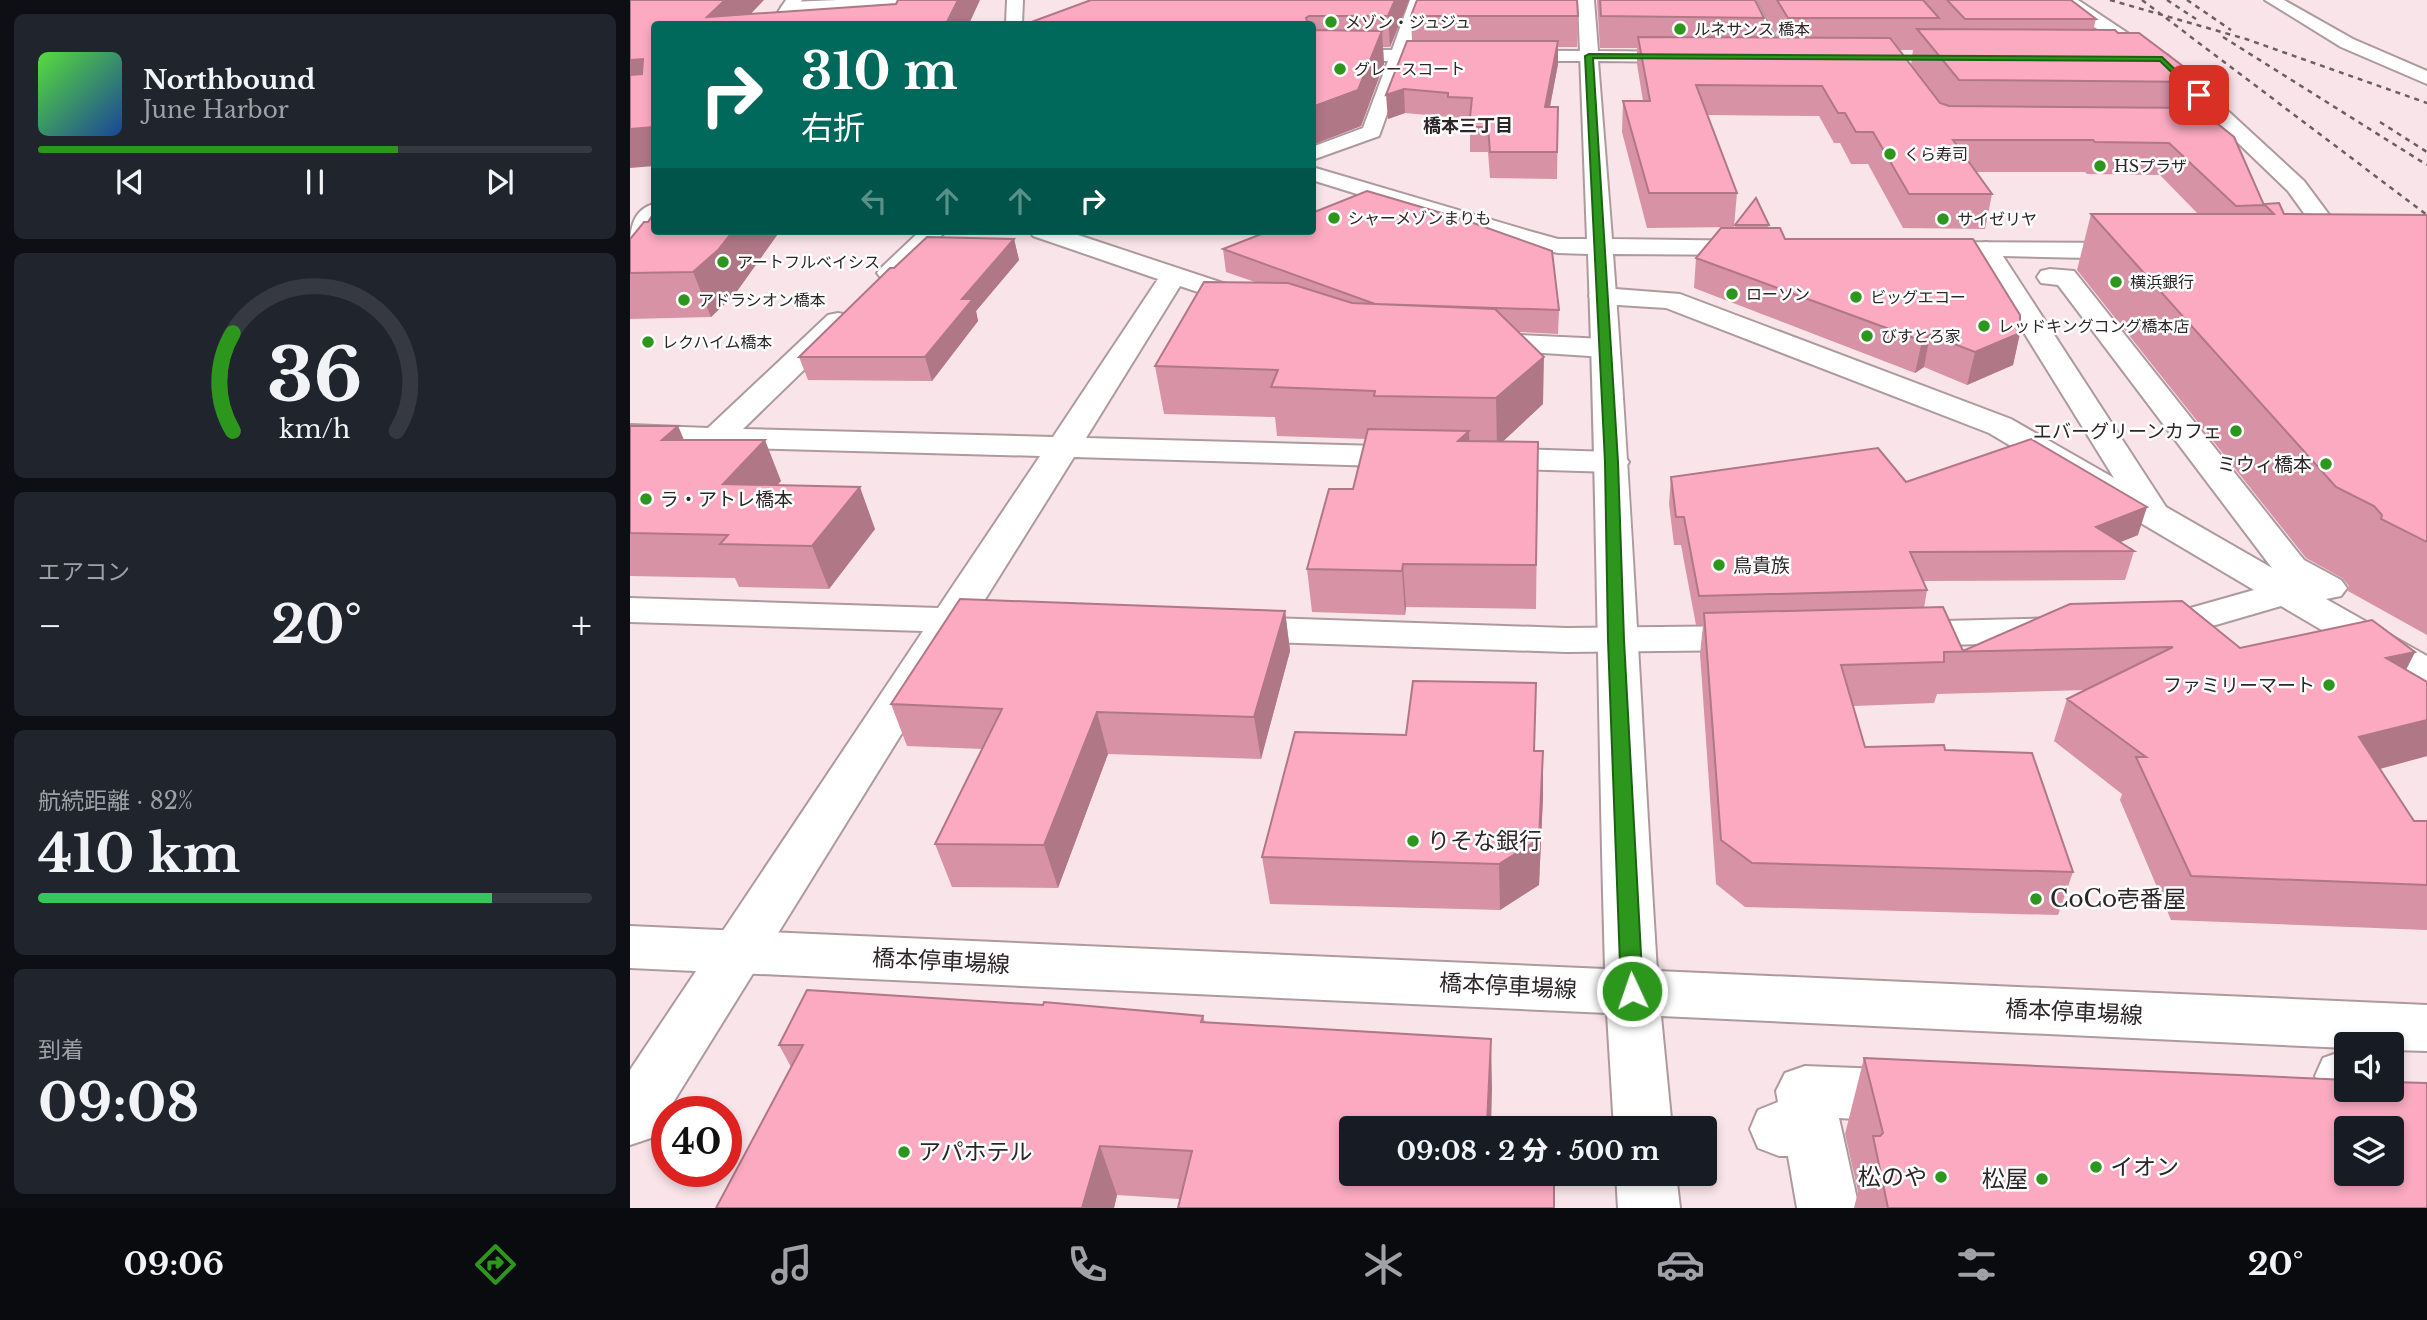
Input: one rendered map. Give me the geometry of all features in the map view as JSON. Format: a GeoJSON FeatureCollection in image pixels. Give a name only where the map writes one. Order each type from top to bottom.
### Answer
{"type":"FeatureCollection","features":[{"type":"Feature","properties":{"kind":"street"},"geometry":{"type":"LineString","coordinates":[[780,21],[791,4],[938,0]]}},
{"type":"Feature","properties":{"kind":"street"},"geometry":{"type":"LineString","coordinates":[[1014,21],[1015,0]]}},
{"type":"Feature","properties":{"kind":"street"},"geometry":{"type":"LineString","coordinates":[[1316,153],[1372,132],[1418,0]]}},
{"type":"Feature","properties":{"kind":"street"},"geometry":{"type":"LineString","coordinates":[[1586,0],[1612,462],[1616,640],[1632,991],[1642,1116]]}},
{"type":"Feature","properties":{"kind":"street"},"geometry":{"type":"LineString","coordinates":[[1748,0],[1776,57]]}},
{"type":"Feature","properties":{"kind":"street"},"geometry":{"type":"LineString","coordinates":[[2068,0],[2132,48],[2162,59],[2296,186],[2318,216],[2318,224],[2309,235],[2291,243],[2262,249]]}},
{"type":"Feature","properties":{"kind":"street"},"geometry":{"type":"LineString","coordinates":[[2273,0],[2347,43],[2427,78]]}},
{"type":"Feature","properties":{"kind":"street"},"geometry":{"type":"LineString","coordinates":[[1316,55],[1707,57]]}},
{"type":"Feature","properties":{"kind":"street"},"geometry":{"type":"LineString","coordinates":[[2210,130],[2235,130]]}},
{"type":"Feature","properties":{"kind":"street"},"geometry":{"type":"LineString","coordinates":[[1316,174],[1558,246],[1781,248]]}},
{"type":"Feature","properties":{"kind":"street"},"geometry":{"type":"LineString","coordinates":[[715,438],[930,235]]}},
{"type":"Feature","properties":{"kind":"street"},"geometry":{"type":"LineString","coordinates":[[1054,235],[1279,311]]}},
{"type":"Feature","properties":{"kind":"street"},"geometry":{"type":"LineString","coordinates":[[1902,249],[2154,251]]}},
{"type":"Feature","properties":{"kind":"street"},"geometry":{"type":"LineString","coordinates":[[1986,250],[2154,514]]}},
{"type":"Feature","properties":{"kind":"street"},"geometry":{"type":"LineString","coordinates":[[630,1119],[1174,275]]}},
{"type":"Feature","properties":{"kind":"street"},"geometry":{"type":"LineString","coordinates":[[2050,277],[2065,277],[2291,568],[2427,645]]}},
{"type":"Feature","properties":{"kind":"street"},"geometry":{"type":"LineString","coordinates":[[1602,296],[1670,300],[1958,408],[2016,433],[2427,674]]}},
{"type":"Feature","properties":{"kind":"street"},"geometry":{"type":"LineString","coordinates":[[1449,341],[1605,348]]}},
{"type":"Feature","properties":{"kind":"street"},"geometry":{"type":"LineString","coordinates":[[630,435],[1061,449],[1612,462]]}},
{"type":"Feature","properties":{"kind":"street"},"geometry":{"type":"LineString","coordinates":[[1863,635],[2164,628],[2287,592]]}},
{"type":"Feature","properties":{"kind":"street"},"geometry":{"type":"LineString","coordinates":[[630,610],[1034,623]]}},
{"type":"Feature","properties":{"kind":"street"},"geometry":{"type":"LineString","coordinates":[[1201,628],[1616,640],[1795,637]]}},
{"type":"Feature","properties":{"kind":"street","name":"橋本停車場線"},"geometry":{"type":"LineString","coordinates":[[630,947],[2427,1028]]}},
{"type":"Feature","properties":{"kind":"street"},"geometry":{"type":"LineString","coordinates":[[1828,1208],[1796,1129],[1805,1091],[1953,1099]]}},
{"type":"Feature","properties":{"kind":"street"},"geometry":{"type":"LineString","coordinates":[[1647,1186],[1649,1208]]}},
{"type":"Feature","properties":{"kind":"building"},"geometry":{"type":"Polygon","coordinates":[[[630,0],[725,0],[707,17],[896,4],[898,0],[958,0],[948,21],[651,21],[651,127],[630,129],[630,75],[642,74],[643,59],[630,60],[630,0]]]}},
{"type":"Feature","properties":{"kind":"building"},"geometry":{"type":"Polygon","coordinates":[[[1091,0],[1395,0],[1388,16],[1309,16],[1307,21],[1034,21],[1091,0]]]}},
{"type":"Feature","properties":{"kind":"building"},"geometry":{"type":"Polygon","coordinates":[[[1417,0],[1577,0],[1578,16],[1411,16],[1417,0]]]}},
{"type":"Feature","properties":{"kind":"building"},"geometry":{"type":"Polygon","coordinates":[[[1600,0],[1755,0],[1764,18],[1601,16],[1600,0]]]}},
{"type":"Feature","properties":{"kind":"building"},"geometry":{"type":"Polygon","coordinates":[[[1777,0],[1923,0],[1939,18],[1788,18],[1777,0]]]}},
{"type":"Feature","properties":{"kind":"building"},"geometry":{"type":"Polygon","coordinates":[[[1947,0],[2071,0],[2096,19],[1965,19],[1947,0]]]}},
{"type":"Feature","properties":{"kind":"building"},"geometry":{"type":"Polygon","coordinates":[[[1917,29],[2115,30],[2118,33],[2139,33],[2204,82],[1959,80],[1917,29]]]}},
{"type":"Feature","properties":{"kind":"building"},"geometry":{"type":"Polygon","coordinates":[[[1316,30],[1382,31],[1358,90],[1316,106],[1316,30]]]}},
{"type":"Feature","properties":{"kind":"building"},"geometry":{"type":"Polygon","coordinates":[[[1638,37],[1890,38],[1940,103],[1949,106],[2198,108],[2234,137],[2264,205],[2236,206],[2169,143],[2093,140],[1953,140],[1992,194],[1909,194],[1873,132],[1856,132],[1845,113],[1838,113],[1822,86],[1696,85],[1737,193],[1649,193],[1623,101],[1650,101],[1638,37]]]}},
{"type":"Feature","properties":{"kind":"building"},"geometry":{"type":"Polygon","coordinates":[[[1407,41],[1558,41],[1545,107],[1558,107],[1557,152],[1490,152],[1488,127],[1469,127],[1472,98],[1448,97],[1448,93],[1404,89],[1386,95],[1407,41]]]}},
{"type":"Feature","properties":{"kind":"building"},"geometry":{"type":"Polygon","coordinates":[[[1367,191],[1462,219],[1552,251],[1559,310],[1375,304],[1223,249],[1259,235],[1316,235],[1316,211],[1367,191]]]}},
{"type":"Feature","properties":{"kind":"building"},"geometry":{"type":"Polygon","coordinates":[[[1756,198],[1769,225],[1735,225],[1756,198]]]}},
{"type":"Feature","properties":{"kind":"building"},"geometry":{"type":"Polygon","coordinates":[[[2279,203],[2284,214],[2427,215],[2427,542],[2381,519],[2382,515],[2374,506],[2336,487],[2091,214],[2274,214],[2264,204],[2279,203]]]}},
{"type":"Feature","properties":{"kind":"building"},"geometry":{"type":"Polygon","coordinates":[[[651,218],[651,235],[730,235],[718,250],[693,272],[630,273],[630,239],[644,222],[648,222],[651,218]]]}},
{"type":"Feature","properties":{"kind":"building"},"geometry":{"type":"Polygon","coordinates":[[[1721,228],[1780,228],[1785,239],[1973,239],[2020,315],[2020,333],[1975,352],[1930,335],[1922,341],[1696,258],[1721,228]]]}},
{"type":"Feature","properties":{"kind":"building"},"geometry":{"type":"Polygon","coordinates":[[[927,237],[1014,239],[962,299],[973,299],[925,357],[799,357],[890,268],[894,268],[927,237]]]}},
{"type":"Feature","properties":{"kind":"building"},"geometry":{"type":"Polygon","coordinates":[[[1204,282],[1288,283],[1352,303],[1495,309],[1544,357],[1496,398],[1374,396],[1375,391],[1271,387],[1278,370],[1155,366],[1204,282]]]}},
{"type":"Feature","properties":{"kind":"building"},"geometry":{"type":"Polygon","coordinates":[[[630,426],[678,426],[662,440],[765,440],[723,484],[860,487],[812,546],[720,544],[728,535],[630,533],[630,426]]]}},
{"type":"Feature","properties":{"kind":"building"},"geometry":{"type":"Polygon","coordinates":[[[1368,429],[1469,431],[1458,441],[1538,442],[1536,565],[1403,564],[1402,571],[1307,569],[1329,489],[1353,489],[1368,429]]]}},
{"type":"Feature","properties":{"kind":"building"},"geometry":{"type":"Polygon","coordinates":[[[2031,439],[2147,507],[2096,527],[2134,551],[1910,552],[1927,590],[1699,596],[1684,517],[1676,517],[1671,477],[1878,448],[1906,482],[2031,439]]]}},
{"type":"Feature","properties":{"kind":"building"},"geometry":{"type":"Polygon","coordinates":[[[960,599],[1285,611],[1254,717],[1097,712],[1044,845],[935,844],[1002,709],[891,704],[960,599]]]}},
{"type":"Feature","properties":{"kind":"building"},"geometry":{"type":"Polygon","coordinates":[[[2182,601],[2240,648],[2372,620],[2415,652],[2386,658],[2427,682],[2427,720],[2359,737],[2414,821],[2427,821],[2427,885],[2191,876],[2136,757],[2146,757],[2067,699],[2173,647],[1944,652],[1944,662],[1841,665],[1865,747],[1944,745],[1945,750],[2032,753],[2073,872],[1752,863],[1721,840],[1704,613],[1943,607],[1963,651],[2070,604],[2182,601]]]}},
{"type":"Feature","properties":{"kind":"building"},"geometry":{"type":"Polygon","coordinates":[[[1413,681],[1536,683],[1534,751],[1543,751],[1539,839],[1499,864],[1262,857],[1295,732],[1406,735],[1413,681]]]}},
{"type":"Feature","properties":{"kind":"building"},"geometry":{"type":"Polygon","coordinates":[[[807,990],[1043,1005],[1044,1002],[1203,1016],[1201,1022],[1491,1039],[1487,1116],[1339,1116],[1339,1186],[1554,1186],[1554,1208],[1178,1208],[1192,1151],[1100,1146],[1082,1208],[716,1208],[727,1187],[742,1187],[742,1159],[803,1045],[779,1045],[807,990]]]}},
{"type":"Feature","properties":{"kind":"building"},"geometry":{"type":"Polygon","coordinates":[[[1864,1058],[2334,1079],[2334,1102],[2404,1102],[2404,1082],[2427,1083],[2427,1208],[1888,1208],[1873,1136],[1883,1133],[1864,1058]]]}},
{"type":"Feature","properties":{"kind":"railway"},"geometry":{"type":"LineString","coordinates":[[2110,0],[2162,15]]}},
{"type":"Feature","properties":{"kind":"railway"},"geometry":{"type":"LineString","coordinates":[[2142,0],[2162,15]]}},
{"type":"Feature","properties":{"kind":"railway"},"geometry":{"type":"LineString","coordinates":[[2167,0],[2196,19]]}},
{"type":"Feature","properties":{"kind":"railway"},"geometry":{"type":"LineString","coordinates":[[2187,0],[2231,30]]}},
{"type":"Feature","properties":{"kind":"railway"},"geometry":{"type":"LineString","coordinates":[[2162,15],[2246,39],[2427,103]]}},
{"type":"Feature","properties":{"kind":"railway"},"geometry":{"type":"LineString","coordinates":[[2162,15],[2427,215]]}},
{"type":"Feature","properties":{"kind":"railway"},"geometry":{"type":"LineString","coordinates":[[2223,37],[2427,165]]}},
{"type":"Feature","properties":{"kind":"railway"},"geometry":{"type":"LineString","coordinates":[[2380,122],[2427,152]]}},
{"type":"Feature","properties":{"kind":"place","name":"メゾン・ジュジュ"},"geometry":{"type":"Point","coordinates":[1331,22]}},
{"type":"Feature","properties":{"kind":"place","name":"ルネサンス 橋本"},"geometry":{"type":"Point","coordinates":[1680,29]}},
{"type":"Feature","properties":{"kind":"place","name":"グレースコート"},"geometry":{"type":"Point","coordinates":[1340,69]}},
{"type":"Feature","properties":{"kind":"place","name":"くら寿司"},"geometry":{"type":"Point","coordinates":[1890,154]}},
{"type":"Feature","properties":{"kind":"place","name":"HSプラザ"},"geometry":{"type":"Point","coordinates":[2100,166]}},
{"type":"Feature","properties":{"kind":"place","name":"シャーメゾンまりも"},"geometry":{"type":"Point","coordinates":[1334,218]}},
{"type":"Feature","properties":{"kind":"place","name":"サイゼリヤ"},"geometry":{"type":"Point","coordinates":[1943,219]}},
{"type":"Feature","properties":{"kind":"place","name":"アートフルベイシス"},"geometry":{"type":"Point","coordinates":[723,262]}},
{"type":"Feature","properties":{"kind":"place","name":"横浜銀行"},"geometry":{"type":"Point","coordinates":[2116,282]}},
{"type":"Feature","properties":{"kind":"place","name":"ローソン"},"geometry":{"type":"Point","coordinates":[1732,294]}},
{"type":"Feature","properties":{"kind":"place","name":"ビッグエコー"},"geometry":{"type":"Point","coordinates":[1856,297]}},
{"type":"Feature","properties":{"kind":"place","name":"アドラシオン橋本"},"geometry":{"type":"Point","coordinates":[684,300]}},
{"type":"Feature","properties":{"kind":"place","name":"レッドキングコング橋本店"},"geometry":{"type":"Point","coordinates":[1984,326]}},
{"type":"Feature","properties":{"kind":"place","name":"びすとろ家"},"geometry":{"type":"Point","coordinates":[1867,336]}},
{"type":"Feature","properties":{"kind":"place","name":"レクハイム橋本"},"geometry":{"type":"Point","coordinates":[648,342]}},
{"type":"Feature","properties":{"kind":"place","name":"エバーグリーンカフェ"},"geometry":{"type":"Point","coordinates":[2236,431]}},
{"type":"Feature","properties":{"kind":"place","name":"ミウィ橋本"},"geometry":{"type":"Point","coordinates":[2326,464]}},
{"type":"Feature","properties":{"kind":"place","name":"ラ・アトレ橋本"},"geometry":{"type":"Point","coordinates":[646,499]}},
{"type":"Feature","properties":{"kind":"place","name":"鳥貴族"},"geometry":{"type":"Point","coordinates":[1719,565]}},
{"type":"Feature","properties":{"kind":"place","name":"ファミリーマート"},"geometry":{"type":"Point","coordinates":[2329,685]}},
{"type":"Feature","properties":{"kind":"place","name":"りそな銀行"},"geometry":{"type":"Point","coordinates":[1413,841]}},
{"type":"Feature","properties":{"kind":"place","name":"CoCo壱番屋"},"geometry":{"type":"Point","coordinates":[2036,899]}},
{"type":"Feature","properties":{"kind":"place","name":"アパホテル"},"geometry":{"type":"Point","coordinates":[904,1152]}},
{"type":"Feature","properties":{"kind":"place","name":"イオン"},"geometry":{"type":"Point","coordinates":[2096,1167]}},
{"type":"Feature","properties":{"kind":"place","name":"松のや"},"geometry":{"type":"Point","coordinates":[1941,1177]}},
{"type":"Feature","properties":{"kind":"place","name":"松屋"},"geometry":{"type":"Point","coordinates":[2042,1179]}},
{"type":"Feature","properties":{"kind":"district","name":"橋本三丁目"},"geometry":{"type":"Point","coordinates":[1468,126]}},
{"type":"Feature","properties":{"kind":"route"},"geometry":{"type":"LineString","coordinates":[[1632,991],[1616,640],[1612,462],[1589,56],[2162,59],[2199,95]]}}]}
